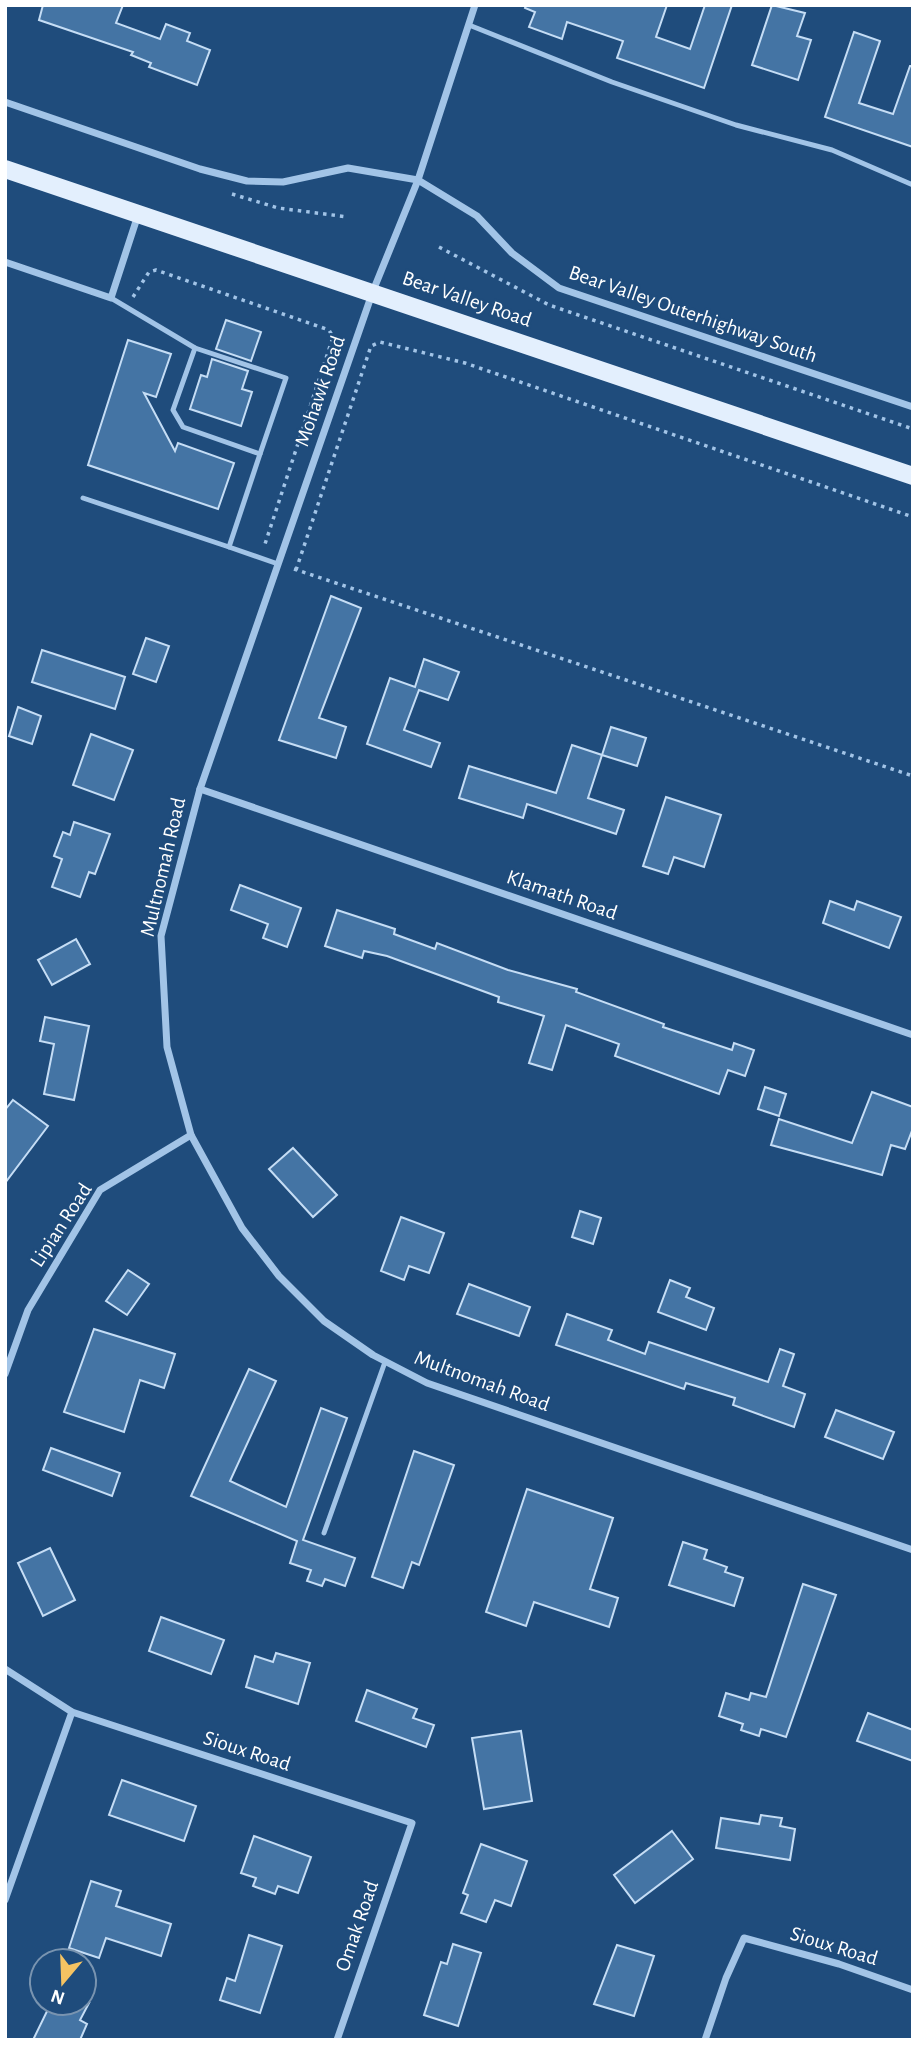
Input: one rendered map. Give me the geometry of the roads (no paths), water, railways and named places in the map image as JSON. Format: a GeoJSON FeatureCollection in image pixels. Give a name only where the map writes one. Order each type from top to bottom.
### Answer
{"type":"FeatureCollection","features":[{"type":"Feature","properties":{"kind":"main road","name":"Bear Valley Road"},"geometry":{"type":"LineString","coordinates":[[5,169],[373,291],[913,476]]}},
{"type":"Feature","properties":{"kind":"street","name":"Mohawk Road"},"geometry":{"type":"LineString","coordinates":[[200,789],[373,291],[418,180],[475,5]]}},
{"type":"Feature","properties":{"kind":"street","name":"Bear Valley Outerhighway South"},"geometry":{"type":"LineString","coordinates":[[5,102],[200,169],[247,181],[283,182],[348,168],[418,180],[477,216],[512,253],[559,288],[913,407]]}},
{"type":"Feature","properties":{"kind":"street"},"geometry":{"type":"LineString","coordinates":[[5,262],[111,298],[138,215]]}},
{"type":"Feature","properties":{"kind":"street","name":"Klamath Road"},"geometry":{"type":"LineString","coordinates":[[200,789],[913,1035]]}},
{"type":"Feature","properties":{"kind":"street","name":"Multnomah Road"},"geometry":{"type":"LineString","coordinates":[[200,789],[161,936],[167,1047],[191,1135],[243,1228],[279,1276],[324,1321],[385,1362],[427,1384],[913,1550]]}},
{"type":"Feature","properties":{"kind":"street","name":"Lipian Road"},"geometry":{"type":"LineString","coordinates":[[5,1374],[28,1310],[100,1190],[191,1135]]}},
{"type":"Feature","properties":{"kind":"street"},"geometry":{"type":"LineString","coordinates":[[5,1669],[72,1712],[5,1900]]}},
{"type":"Feature","properties":{"kind":"street","name":"Sioux Road"},"geometry":{"type":"LineString","coordinates":[[72,1712],[412,1823]]}},
{"type":"Feature","properties":{"kind":"street","name":"Omak Road"},"geometry":{"type":"LineString","coordinates":[[337,2040],[412,1823]]}},
{"type":"Feature","properties":{"kind":"street","name":"Sioux Road"},"geometry":{"type":"LineString","coordinates":[[705,2040],[726,1978],[744,1938],[839,1964],[913,1990]]}},
{"type":"Feature","properties":{"kind":"lane"},"geometry":{"type":"LineString","coordinates":[[469,24],[611,82],[736,125],[832,150],[913,186]]}},
{"type":"Feature","properties":{"kind":"lane"},"geometry":{"type":"LineString","coordinates":[[111,298],[195,348],[286,378],[229,547]]}},
{"type":"Feature","properties":{"kind":"lane"},"geometry":{"type":"LineString","coordinates":[[195,348],[173,410],[183,427],[260,454]]}},
{"type":"Feature","properties":{"kind":"lane"},"geometry":{"type":"LineString","coordinates":[[83,498],[278,564]]}},
{"type":"Feature","properties":{"kind":"lane"},"geometry":{"type":"LineString","coordinates":[[324,1533],[385,1362]]}}]}
